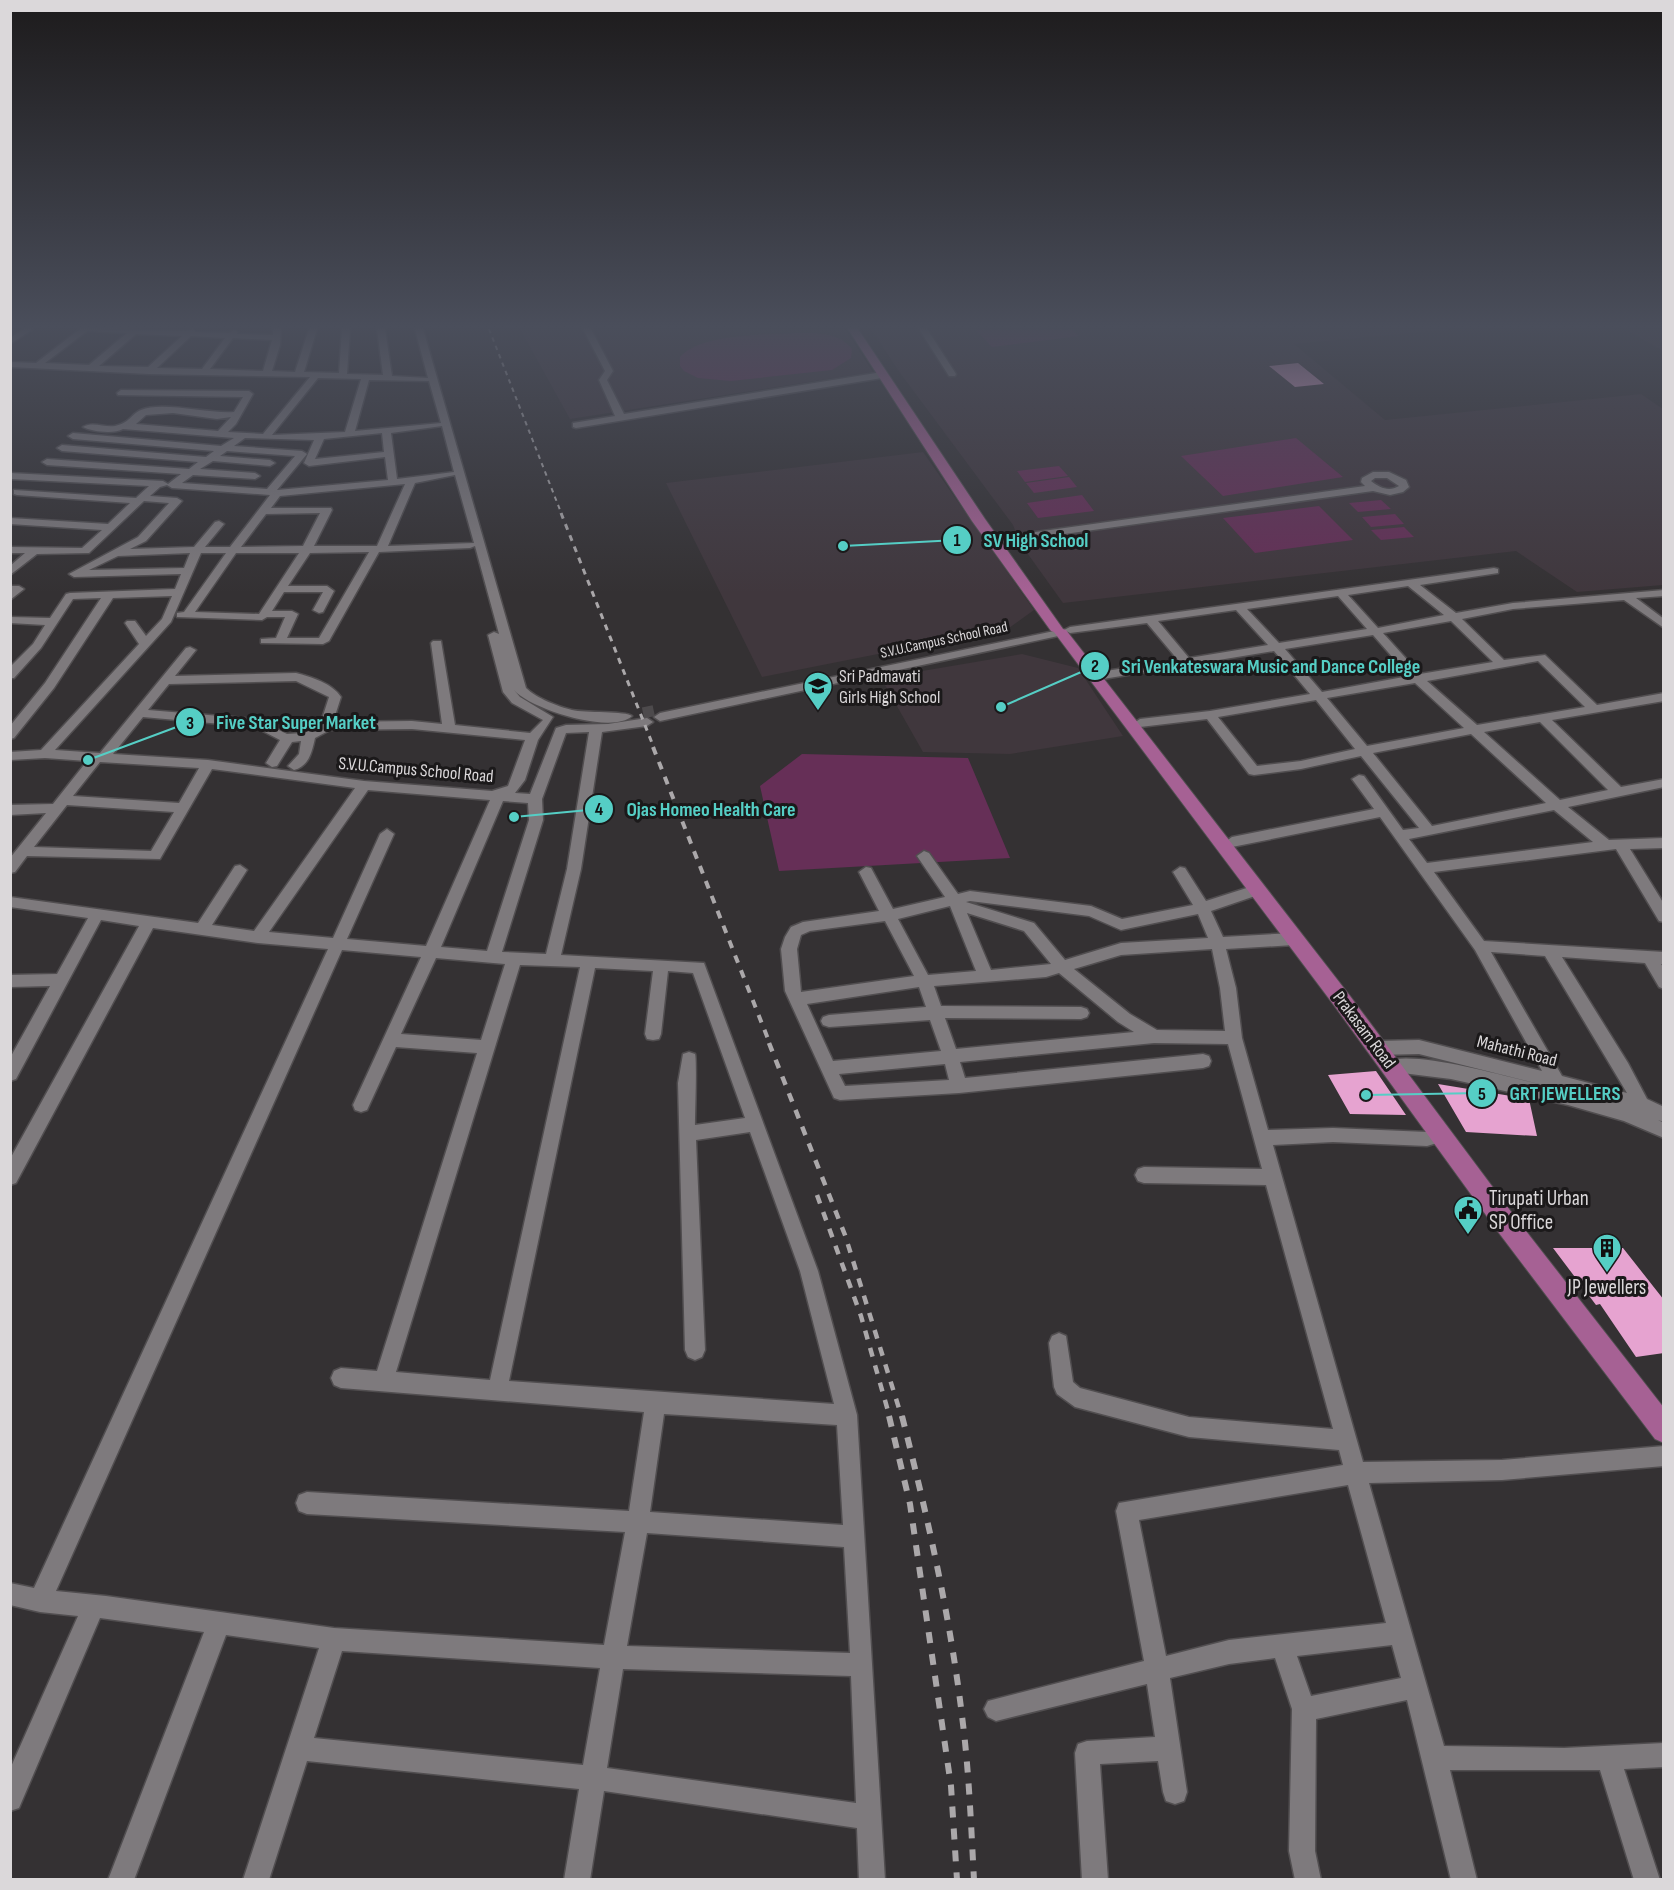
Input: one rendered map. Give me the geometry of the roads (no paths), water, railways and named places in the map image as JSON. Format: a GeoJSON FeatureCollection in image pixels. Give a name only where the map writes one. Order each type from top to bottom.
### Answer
{"type":"FeatureCollection","features":[{"type":"Feature","properties":{"kind":"main road"},"geometry":{"type":"LineString","coordinates":[[914,417],[1060,629]]}},
{"type":"Feature","properties":{"kind":"main road"},"geometry":{"type":"LineString","coordinates":[[996,536],[1060,629]]}},
{"type":"Feature","properties":{"kind":"main road","name":"Prakasam Road"},"geometry":{"type":"LineString","coordinates":[[1060,629],[1103,675],[1232,842],[1497,1196],[1664,1413]]}},
{"type":"Feature","properties":{"kind":"main road","name":"Prakasam Road"},"geometry":{"type":"LineString","coordinates":[[1060,629],[1294,939],[1392,1057],[1441,1135],[1664,1430]]}},
{"type":"Feature","properties":{"kind":"street"},"geometry":{"type":"LineString","coordinates":[[129,426],[138,417]]}},
{"type":"Feature","properties":{"kind":"street"},"geometry":{"type":"LineString","coordinates":[[220,434],[231,424],[234,417]]}},
{"type":"Feature","properties":{"kind":"street"},"geometry":{"type":"LineString","coordinates":[[266,437],[282,417]]}},
{"type":"Feature","properties":{"kind":"street"},"geometry":{"type":"LineString","coordinates":[[350,434],[355,417]]}},
{"type":"Feature","properties":{"kind":"street"},"geometry":{"type":"LineString","coordinates":[[436,417],[509,692],[516,700],[546,720],[548,728],[596,729],[645,718],[609,718],[555,713],[546,720]]}},
{"type":"Feature","properties":{"kind":"street"},"geometry":{"type":"LineString","coordinates":[[444,417],[520,689],[527,696],[569,713],[575,722],[563,730],[535,799],[536,820],[493,957]]}},
{"type":"Feature","properties":{"kind":"street"},"geometry":{"type":"LineString","coordinates":[[576,425],[626,417]]}},
{"type":"Feature","properties":{"kind":"street"},"geometry":{"type":"LineString","coordinates":[[88,427],[118,429],[121,426],[129,426],[242,436],[320,437],[438,425]]}},
{"type":"Feature","properties":{"kind":"street"},"geometry":{"type":"LineString","coordinates":[[386,431],[393,482]]}},
{"type":"Feature","properties":{"kind":"street"},"geometry":{"type":"LineString","coordinates":[[73,436],[302,454],[187,616]]}},
{"type":"Feature","properties":{"kind":"street"},"geometry":{"type":"LineString","coordinates":[[172,485],[242,436]]}},
{"type":"Feature","properties":{"kind":"street"},"geometry":{"type":"LineString","coordinates":[[320,437],[309,463],[389,454]]}},
{"type":"Feature","properties":{"kind":"street"},"geometry":{"type":"LineString","coordinates":[[62,448],[270,463]]}},
{"type":"Feature","properties":{"kind":"street"},"geometry":{"type":"LineString","coordinates":[[47,462],[255,476]]}},
{"type":"Feature","properties":{"kind":"street"},"geometry":{"type":"LineString","coordinates":[[10,476],[273,493],[411,481],[451,474]]}},
{"type":"Feature","properties":{"kind":"street"},"geometry":{"type":"LineString","coordinates":[[40,494],[57,478]]}},
{"type":"Feature","properties":{"kind":"street"},"geometry":{"type":"LineString","coordinates":[[265,641],[323,641],[379,549],[411,481]]}},
{"type":"Feature","properties":{"kind":"street"},"geometry":{"type":"LineString","coordinates":[[10,550],[85,551],[157,484]]}},
{"type":"Feature","properties":{"kind":"street"},"geometry":{"type":"LineString","coordinates":[[996,536],[1370,485]]}},
{"type":"Feature","properties":{"kind":"street"},"geometry":{"type":"LineString","coordinates":[[315,510],[325,489]]}},
{"type":"Feature","properties":{"kind":"street"},"geometry":{"type":"LineString","coordinates":[[17,492],[177,501],[142,539],[74,574],[188,571]]}},
{"type":"Feature","properties":{"kind":"street"},"geometry":{"type":"LineString","coordinates":[[169,615],[262,617],[307,549],[327,510],[262,511]]}},
{"type":"Feature","properties":{"kind":"street"},"geometry":{"type":"LineString","coordinates":[[10,521],[111,527]]}},
{"type":"Feature","properties":{"kind":"street"},"geometry":{"type":"LineString","coordinates":[[45,754],[169,615],[197,550],[219,524]]}},
{"type":"Feature","properties":{"kind":"street"},"geometry":{"type":"LineString","coordinates":[[114,553],[379,549],[470,545]]}},
{"type":"Feature","properties":{"kind":"street"},"geometry":{"type":"LineString","coordinates":[[10,572],[34,551]]}},
{"type":"Feature","properties":{"kind":"street"},"geometry":{"type":"LineString","coordinates":[[1060,629],[1150,620],[1494,572]]}},
{"type":"Feature","properties":{"kind":"street"},"geometry":{"type":"LineString","coordinates":[[1410,582],[1452,616],[1502,664]]}},
{"type":"Feature","properties":{"kind":"street"},"geometry":{"type":"LineString","coordinates":[[10,589],[19,589],[10,597]]}},
{"type":"Feature","properties":{"kind":"street"},"geometry":{"type":"LineString","coordinates":[[281,589],[327,589],[319,610]]}},
{"type":"Feature","properties":{"kind":"street"},"geometry":{"type":"LineString","coordinates":[[10,675],[37,646],[70,596],[179,592]]}},
{"type":"Feature","properties":{"kind":"street"},"geometry":{"type":"LineString","coordinates":[[1340,592],[1378,631],[1418,679],[1477,730],[1557,806],[1613,845],[1664,917]]}},
{"type":"Feature","properties":{"kind":"street"},"geometry":{"type":"LineString","coordinates":[[1103,675],[1378,631],[1513,606],[1664,593]]}},
{"type":"Feature","properties":{"kind":"street"},"geometry":{"type":"LineString","coordinates":[[10,735],[50,685],[109,595]]}},
{"type":"Feature","properties":{"kind":"street"},"geometry":{"type":"LineString","coordinates":[[1626,596],[1664,625]]}},
{"type":"Feature","properties":{"kind":"street"},"geometry":{"type":"LineString","coordinates":[[1238,606],[1319,695],[1429,831]]}},
{"type":"Feature","properties":{"kind":"street"},"geometry":{"type":"LineString","coordinates":[[264,614],[292,614],[280,641]]}},
{"type":"Feature","properties":{"kind":"street"},"geometry":{"type":"LineString","coordinates":[[10,620],[52,622]]}},
{"type":"Feature","properties":{"kind":"street"},"geometry":{"type":"LineString","coordinates":[[1150,620],[1185,661]]}},
{"type":"Feature","properties":{"kind":"street"},"geometry":{"type":"LineString","coordinates":[[131,623],[145,644]]}},
{"type":"Feature","properties":{"kind":"street","name":"S.V.U.Campus School Road"},"geometry":{"type":"LineString","coordinates":[[1060,629],[659,714],[1038,632],[1060,629]]}},
{"type":"Feature","properties":{"kind":"street"},"geometry":{"type":"LineString","coordinates":[[437,644],[449,729]]}},
{"type":"Feature","properties":{"kind":"street"},"geometry":{"type":"LineString","coordinates":[[10,868],[59,804],[140,713],[190,650]]}},
{"type":"Feature","properties":{"kind":"street"},"geometry":{"type":"LineString","coordinates":[[1140,723],[1210,715],[1541,657],[1594,708]]}},
{"type":"Feature","properties":{"kind":"street"},"geometry":{"type":"LineString","coordinates":[[140,713],[256,723],[288,738],[322,731],[326,726],[335,696],[305,678],[166,680]]}},
{"type":"Feature","properties":{"kind":"street"},"geometry":{"type":"LineString","coordinates":[[1210,715],[1254,771],[1301,765],[1362,750],[1664,697]]}},
{"type":"Feature","properties":{"kind":"street"},"geometry":{"type":"LineString","coordinates":[[1543,718],[1619,793]]}},
{"type":"Feature","properties":{"kind":"street","name":"S.V.U.Campus School Road"},"geometry":{"type":"LineString","coordinates":[[215,765],[233,762],[272,763],[505,792],[513,789],[517,783],[531,737],[546,720]]}},
{"type":"Feature","properties":{"kind":"street"},"geometry":{"type":"LineString","coordinates":[[326,726],[412,725],[531,737]]}},
{"type":"Feature","properties":{"kind":"street"},"geometry":{"type":"LineString","coordinates":[[552,960],[574,869],[596,729]]}},
{"type":"Feature","properties":{"kind":"street"},"geometry":{"type":"LineString","coordinates":[[294,766],[305,755],[309,735]]}},
{"type":"Feature","properties":{"kind":"street"},"geometry":{"type":"LineString","coordinates":[[272,763],[288,738]]}},
{"type":"Feature","properties":{"kind":"street","name":"S.V.U.Campus School Road"},"geometry":{"type":"LineString","coordinates":[[12,757],[45,754],[215,765],[364,785],[535,799]]}},
{"type":"Feature","properties":{"kind":"street"},"geometry":{"type":"LineString","coordinates":[[24,851],[155,856],[182,808],[215,765]]}},
{"type":"Feature","properties":{"kind":"street"},"geometry":{"type":"LineString","coordinates":[[1359,779],[1480,946],[1556,1081]]}},
{"type":"Feature","properties":{"kind":"street"},"geometry":{"type":"LineString","coordinates":[[1401,835],[1557,806],[1664,783]]}},
{"type":"Feature","properties":{"kind":"street"},"geometry":{"type":"LineString","coordinates":[[258,937],[364,785]]}},
{"type":"Feature","properties":{"kind":"street"},"geometry":{"type":"LineString","coordinates":[[361,1106],[498,796]]}},
{"type":"Feature","properties":{"kind":"street"},"geometry":{"type":"LineString","coordinates":[[10,810],[59,804],[182,808]]}},
{"type":"Feature","properties":{"kind":"street"},"geometry":{"type":"LineString","coordinates":[[1232,842],[1384,812]]}},
{"type":"Feature","properties":{"kind":"street"},"geometry":{"type":"LineString","coordinates":[[40,1601],[387,834]]}},
{"type":"Feature","properties":{"kind":"street"},"geometry":{"type":"LineString","coordinates":[[1424,868],[1613,845],[1664,843]]}},
{"type":"Feature","properties":{"kind":"street"},"geometry":{"type":"LineString","coordinates":[[924,856],[956,902],[986,976]]}},
{"type":"Feature","properties":{"kind":"street"},"geometry":{"type":"LineString","coordinates":[[202,928],[240,870]]}},
{"type":"Feature","properties":{"kind":"street"},"geometry":{"type":"LineString","coordinates":[[866,872],[924,981],[950,1054],[958,1086]]}},
{"type":"Feature","properties":{"kind":"street"},"geometry":{"type":"LineString","coordinates":[[1180,872],[1203,908],[1217,943],[1232,1012],[1234,1038],[1264,1138],[1435,1758],[1464,1880]]}},
{"type":"Feature","properties":{"kind":"street"},"geometry":{"type":"LineString","coordinates":[[1203,1061],[958,1086],[844,1094],[838,1091],[793,991],[789,949],[792,937],[796,931],[808,926],[889,915],[977,896],[1091,911],[1121,925],[1203,908],[1256,890]]}},
{"type":"Feature","properties":{"kind":"street"},"geometry":{"type":"LineString","coordinates":[[10,902],[258,937],[514,959],[695,966],[701,970],[754,1124],[809,1271],[847,1415],[872,1880]]}},
{"type":"Feature","properties":{"kind":"street"},"geometry":{"type":"LineString","coordinates":[[956,902],[1029,927],[1062,967],[1124,1018],[1154,1037]]}},
{"type":"Feature","properties":{"kind":"street"},"geometry":{"type":"LineString","coordinates":[[10,1074],[98,913]]}},
{"type":"Feature","properties":{"kind":"street"},"geometry":{"type":"LineString","coordinates":[[10,1177],[150,920]]}},
{"type":"Feature","properties":{"kind":"street"},"geometry":{"type":"LineString","coordinates":[[797,999],[924,981],[1046,971],[1121,949],[1294,939]]}},
{"type":"Feature","properties":{"kind":"street"},"geometry":{"type":"LineString","coordinates":[[1480,946],[1657,958],[1664,983]]}},
{"type":"Feature","properties":{"kind":"street"},"geometry":{"type":"LineString","coordinates":[[1550,951],[1622,1068],[1641,1104]]}},
{"type":"Feature","properties":{"kind":"street"},"geometry":{"type":"LineString","coordinates":[[383,1382],[514,959]]}},
{"type":"Feature","properties":{"kind":"street"},"geometry":{"type":"LineString","coordinates":[[497,1392],[589,962]]}},
{"type":"Feature","properties":{"kind":"street"},"geometry":{"type":"LineString","coordinates":[[653,1034],[661,965]]}},
{"type":"Feature","properties":{"kind":"street"},"geometry":{"type":"LineString","coordinates":[[10,981],[62,980]]}},
{"type":"Feature","properties":{"kind":"street"},"geometry":{"type":"LineString","coordinates":[[830,1021],[961,1011],[1081,1013]]}},
{"type":"Feature","properties":{"kind":"street"},"geometry":{"type":"LineString","coordinates":[[827,1068],[950,1054],[1154,1037],[1234,1038]]}},
{"type":"Feature","properties":{"kind":"street"},"geometry":{"type":"LineString","coordinates":[[391,1040],[487,1047]]}},
{"type":"Feature","properties":{"kind":"street","name":"Mahathi Road"},"geometry":{"type":"LineString","coordinates":[[1392,1057],[1419,1047],[1641,1104],[1664,1114]]}},
{"type":"Feature","properties":{"kind":"street","name":"Mahathi Road"},"geometry":{"type":"LineString","coordinates":[[1392,1057],[1442,1071],[1566,1098],[1637,1120],[1664,1131]]}},
{"type":"Feature","properties":{"kind":"street"},"geometry":{"type":"LineString","coordinates":[[689,1059],[686,1083],[687,1134],[696,1350]]}},
{"type":"Feature","properties":{"kind":"street"},"geometry":{"type":"LineString","coordinates":[[687,1134],[754,1124]]}},
{"type":"Feature","properties":{"kind":"street"},"geometry":{"type":"LineString","coordinates":[[1264,1138],[1334,1135],[1427,1140],[1441,1135]]}},
{"type":"Feature","properties":{"kind":"street"},"geometry":{"type":"LineString","coordinates":[[1144,1175],[1274,1177]]}},
{"type":"Feature","properties":{"kind":"street"},"geometry":{"type":"LineString","coordinates":[[1059,1343],[1064,1387],[1075,1397],[1189,1427],[1346,1440]]}},
{"type":"Feature","properties":{"kind":"street"},"geometry":{"type":"LineString","coordinates":[[340,1378],[497,1392],[847,1415]]}},
{"type":"Feature","properties":{"kind":"street"},"geometry":{"type":"LineString","coordinates":[[578,1880],[613,1657],[638,1522],[655,1403]]}},
{"type":"Feature","properties":{"kind":"street"},"geometry":{"type":"LineString","coordinates":[[1175,1792],[1158,1670],[1127,1511],[1356,1473],[1502,1470],[1664,1456]]}},
{"type":"Feature","properties":{"kind":"street"},"geometry":{"type":"LineString","coordinates":[[308,1503],[854,1537]]}},
{"type":"Feature","properties":{"kind":"street"},"geometry":{"type":"LineString","coordinates":[[10,1594],[40,1601],[94,1606],[334,1639],[613,1657],[862,1665]]}},
{"type":"Feature","properties":{"kind":"street"},"geometry":{"type":"LineString","coordinates":[[10,1799],[94,1606]]}},
{"type":"Feature","properties":{"kind":"street"},"geometry":{"type":"LineString","coordinates":[[120,1880],[219,1623]]}},
{"type":"Feature","properties":{"kind":"street"},"geometry":{"type":"LineString","coordinates":[[996,1709],[1229,1652],[1400,1633]]}},
{"type":"Feature","properties":{"kind":"street"},"geometry":{"type":"LineString","coordinates":[[256,1880],[334,1639]]}},
{"type":"Feature","properties":{"kind":"street"},"geometry":{"type":"LineString","coordinates":[[1282,1646],[1304,1709],[1302,1851],[1308,1880]]}},
{"type":"Feature","properties":{"kind":"street"},"geometry":{"type":"LineString","coordinates":[[1304,1709],[1415,1687]]}},
{"type":"Feature","properties":{"kind":"street"},"geometry":{"type":"LineString","coordinates":[[298,1748],[595,1778],[868,1817]]}},
{"type":"Feature","properties":{"kind":"street"},"geometry":{"type":"LineString","coordinates":[[1095,1880],[1087,1753],[1169,1748]]}},
{"type":"Feature","properties":{"kind":"street"},"geometry":{"type":"LineString","coordinates":[[1435,1758],[1564,1760],[1664,1755]]}},
{"type":"Feature","properties":{"kind":"street"},"geometry":{"type":"LineString","coordinates":[[1608,1758],[1647,1880]]}},
{"type":"Feature","properties":{"kind":"tunnel"},"geometry":{"type":"LineString","coordinates":[[643,713],[657,710]]}},
{"type":"Feature","properties":{"kind":"railway"},"geometry":{"type":"LineString","coordinates":[[524,417],[562,515]]}},
{"type":"Feature","properties":{"kind":"railway"},"geometry":{"type":"LineString","coordinates":[[561,513],[654,748]]}},
{"type":"Feature","properties":{"kind":"railway"},"geometry":{"type":"LineString","coordinates":[[653,747],[770,1044]]}},
{"type":"Feature","properties":{"kind":"railway"},"geometry":{"type":"LineString","coordinates":[[769,1043],[845,1235],[902,1418]]}},
{"type":"Feature","properties":{"kind":"railway"},"geometry":{"type":"LineString","coordinates":[[817,1195],[861,1316],[890,1418]]}},
{"type":"Feature","properties":{"kind":"railway"},"geometry":{"type":"LineString","coordinates":[[889,1416],[910,1504],[951,1786],[957,1880]]}},
{"type":"Feature","properties":{"kind":"railway"},"geometry":{"type":"LineString","coordinates":[[902,1416],[937,1565],[957,1678],[970,1798],[974,1880]]}},
{"type":"Feature","properties":{"kind":"place","name":"SV High School"},"geometry":{"type":"Point","coordinates":[843,546]}},
{"type":"Feature","properties":{"kind":"place","name":"Sri Venkateswara Music and Dance College"},"geometry":{"type":"Point","coordinates":[1001,707]}},
{"type":"Feature","properties":{"kind":"place","name":"Sri Padmavati Girls High School"},"geometry":{"type":"Point","coordinates":[818,712]}},
{"type":"Feature","properties":{"kind":"place","name":"Five Star Super Market"},"geometry":{"type":"Point","coordinates":[88,760]}},
{"type":"Feature","properties":{"kind":"place","name":"Ojas Homeo Health Care"},"geometry":{"type":"Point","coordinates":[514,817]}},
{"type":"Feature","properties":{"kind":"place","name":"GRT JEWELLERS"},"geometry":{"type":"Point","coordinates":[1366,1095]}},
{"type":"Feature","properties":{"kind":"place","name":"Tirupati Urban SP Office"},"geometry":{"type":"Point","coordinates":[1468,1236]}},
{"type":"Feature","properties":{"kind":"place","name":"JP Jewellers"},"geometry":{"type":"Point","coordinates":[1607,1274]}}]}
